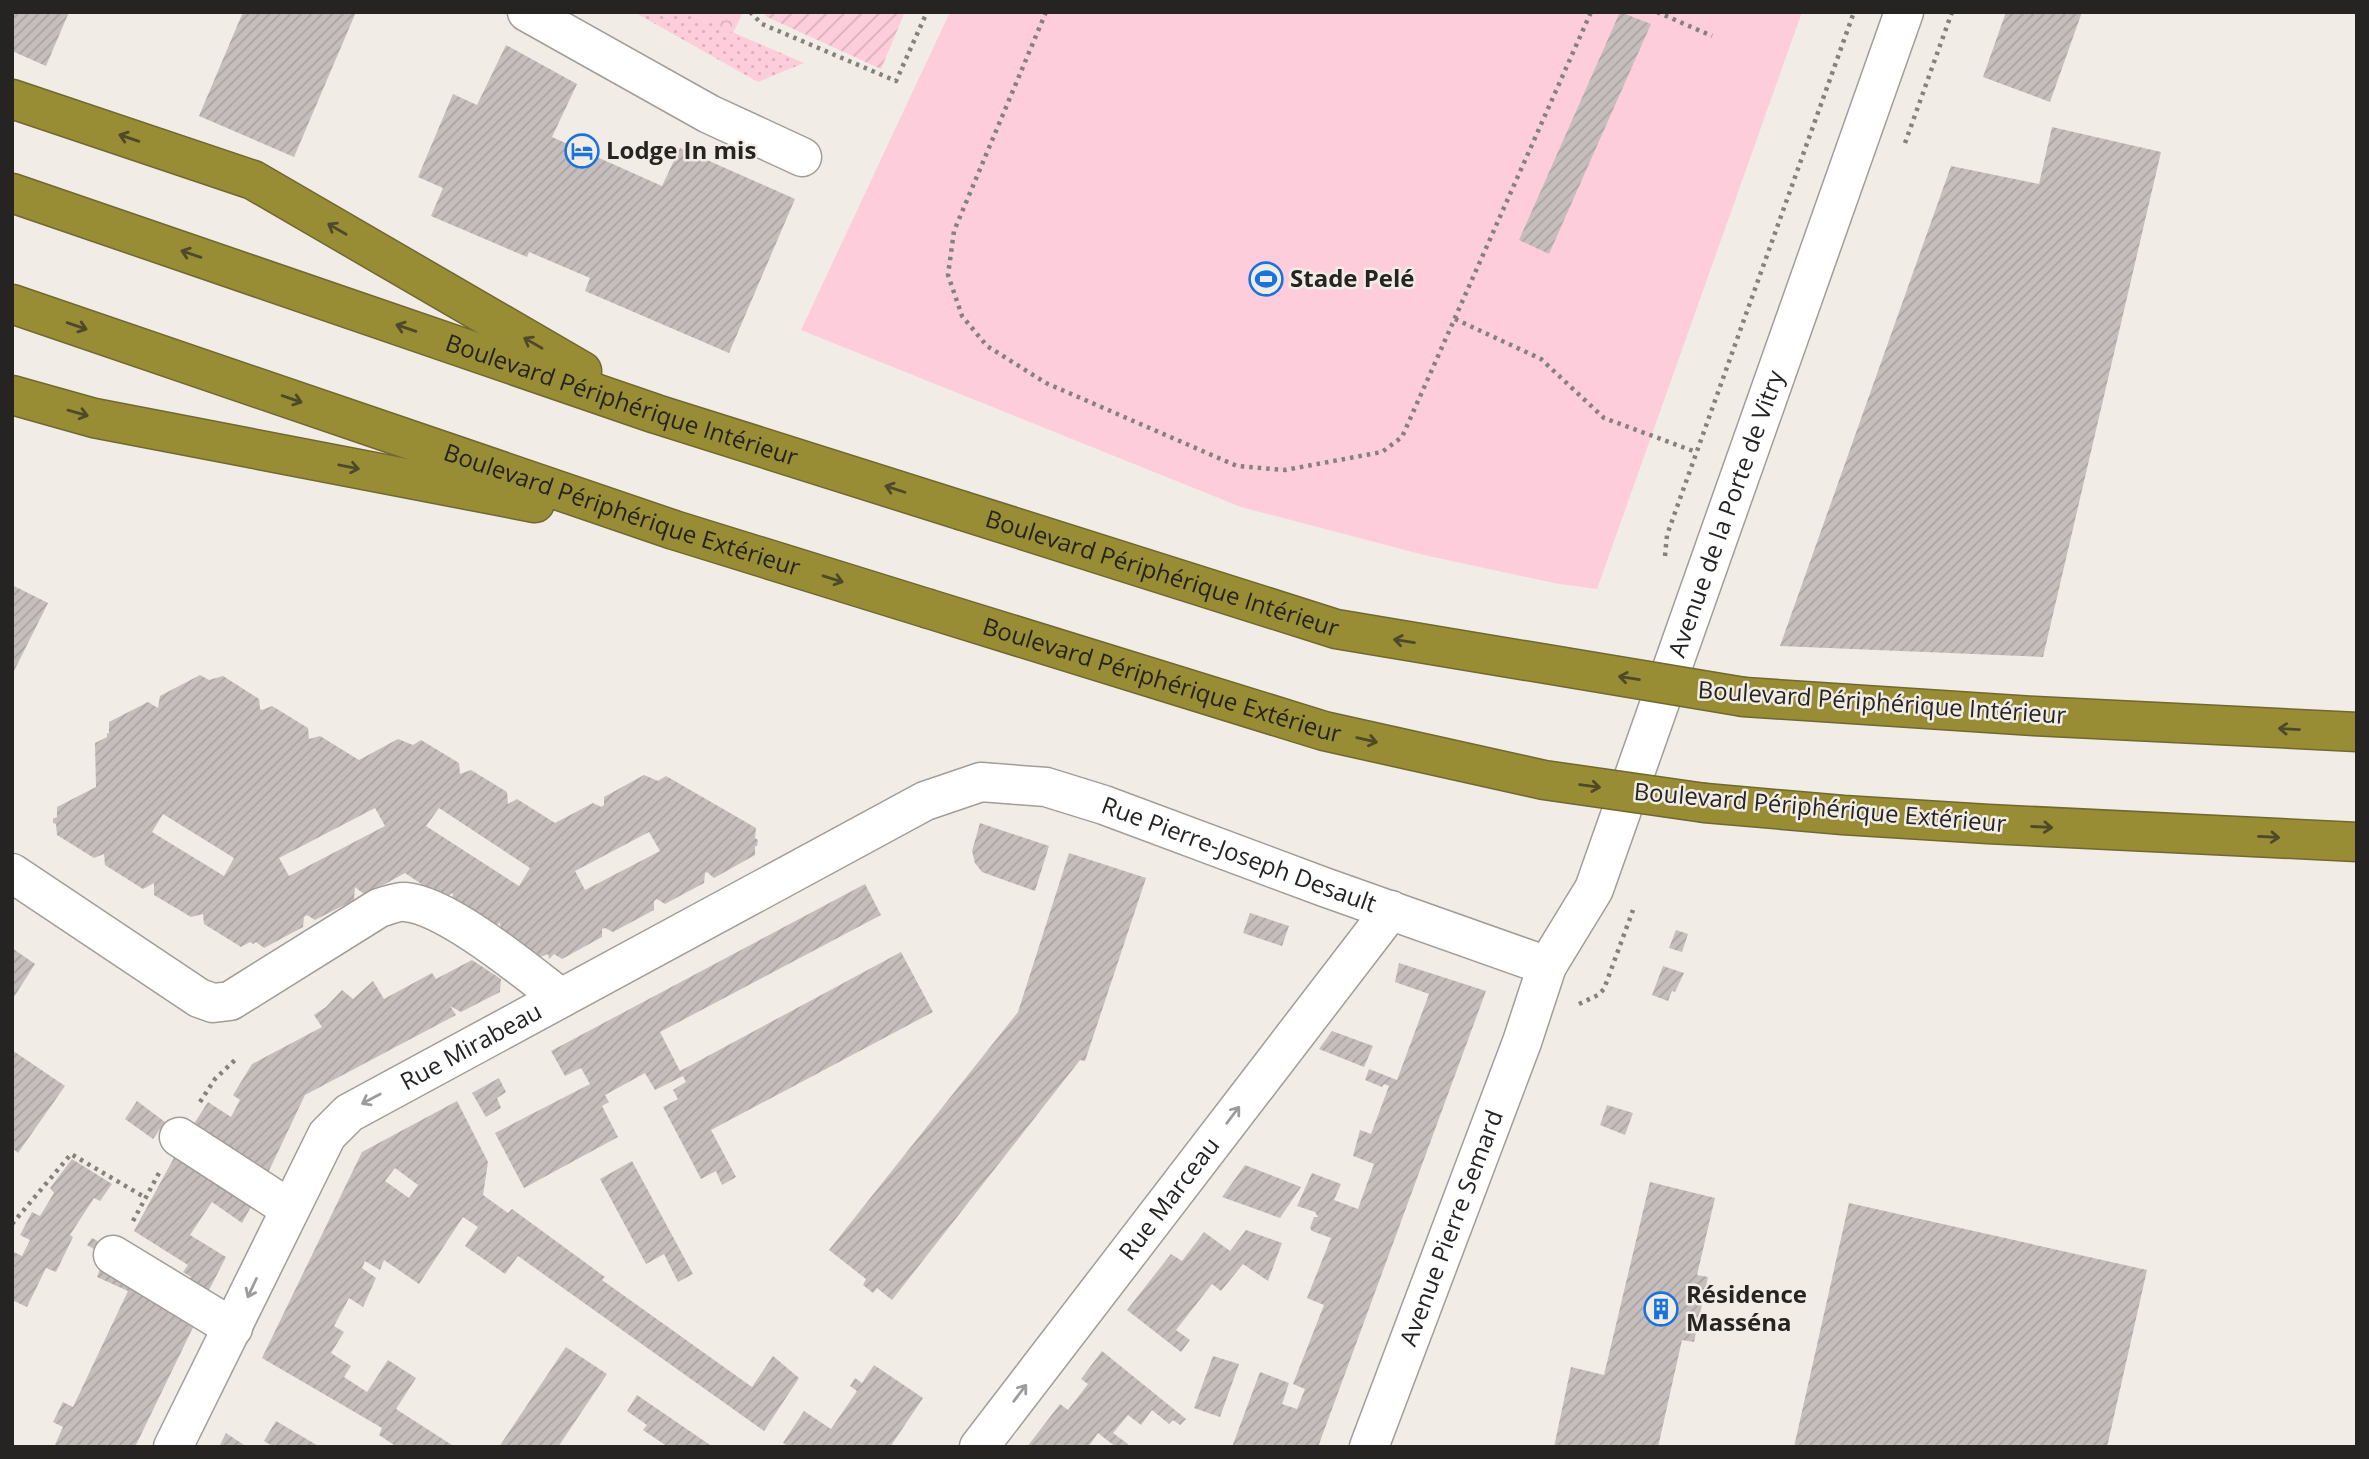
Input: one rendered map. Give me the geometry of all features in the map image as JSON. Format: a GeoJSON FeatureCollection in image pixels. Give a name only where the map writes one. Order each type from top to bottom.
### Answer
{"type":"FeatureCollection","features":[{"type":"Feature","properties":{"kind":"highway"},"geometry":{"type":"LineString","coordinates":[[12,99],[253,180],[656,414]]}},
{"type":"Feature","properties":{"kind":"highway","name":"Boulevard Périphérique Intérieur"},"geometry":{"type":"LineString","coordinates":[[12,193],[656,414],[1336,629],[1744,697],[2034,716],[2357,732]]}},
{"type":"Feature","properties":{"kind":"highway","name":"Boulevard Périphérique Extérieur"},"geometry":{"type":"LineString","coordinates":[[12,304],[674,530],[1324,731],[1544,780],[1705,803],[1843,815],[2357,842]]}},
{"type":"Feature","properties":{"kind":"highway"},"geometry":{"type":"LineString","coordinates":[[12,395],[94,418],[674,530]]}},
{"type":"Feature","properties":{"kind":"street"},"geometry":{"type":"LineString","coordinates":[[527,12],[709,114],[802,157]]}},
{"type":"Feature","properties":{"kind":"street","name":"Avenue de la Porte de Vitry"},"geometry":{"type":"LineString","coordinates":[[1533,1007],[1548,965],[1594,889],[1904,12]]}},
{"type":"Feature","properties":{"kind":"street","name":"Rue Pierre-Joseph Desault"},"geometry":{"type":"LineString","coordinates":[[925,802],[981,782],[1046,787],[1104,805],[1548,965]]}},
{"type":"Feature","properties":{"kind":"street","name":"Rue Mirabeau"},"geometry":{"type":"LineString","coordinates":[[173,1447],[327,1135],[349,1113],[925,802]]}},
{"type":"Feature","properties":{"kind":"street"},"geometry":{"type":"LineString","coordinates":[[12,873],[199,998],[213,1003],[230,1001],[379,908],[403,902],[422,906],[453,919],[561,998]]}},
{"type":"Feature","properties":{"kind":"street","name":"Rue Marceau"},"geometry":{"type":"LineString","coordinates":[[979,1447],[1391,910]]}},
{"type":"Feature","properties":{"kind":"street","name":"Avenue Pierre Semard"},"geometry":{"type":"LineString","coordinates":[[1369,1447],[1533,1007]]}},
{"type":"Feature","properties":{"kind":"street"},"geometry":{"type":"LineString","coordinates":[[179,1137],[290,1209]]}},
{"type":"Feature","properties":{"kind":"street"},"geometry":{"type":"LineString","coordinates":[[113,1255],[233,1328]]}},
{"type":"Feature","properties":{"kind":"path"},"geometry":{"type":"LineString","coordinates":[[750,12],[762,24],[896,81],[927,12]]}},
{"type":"Feature","properties":{"kind":"path"},"geometry":{"type":"LineString","coordinates":[[1046,12],[954,231],[948,275],[962,316],[987,346],[1046,383],[1237,466],[1285,470],[1382,452],[1402,437],[1591,12]]}},
{"type":"Feature","properties":{"kind":"path"},"geometry":{"type":"LineString","coordinates":[[1657,12],[1712,36]]}},
{"type":"Feature","properties":{"kind":"path"},"geometry":{"type":"LineString","coordinates":[[1455,319],[1541,359],[1604,418],[1696,452]]}},
{"type":"Feature","properties":{"kind":"path"},"geometry":{"type":"LineString","coordinates":[[12,1224],[71,1154],[146,1198]]}},
{"type":"Feature","properties":{"kind":"green space"},"geometry":{"type":"Polygon","coordinates":[[[634,12],[686,12],[804,63],[758,82],[634,12]]]}},
{"type":"Feature","properties":{"kind":"green space"},"geometry":{"type":"Polygon","coordinates":[[[686,12],[743,12],[733,33],[686,12]]]}},
{"type":"Feature","properties":{"kind":"green space"},"geometry":{"type":"Polygon","coordinates":[[[766,12],[904,14],[881,69],[765,16],[766,12]]]}},
{"type":"Feature","properties":{"kind":"green space","name":"Stade Pelé"},"geometry":{"type":"Polygon","coordinates":[[[950,12],[1802,12],[1597,589],[1559,584],[1424,555],[1241,507],[801,330],[950,12]]]}},
{"type":"Feature","properties":{"kind":"building"},"geometry":{"type":"Polygon","coordinates":[[[12,12],[69,12],[46,66],[12,51],[12,12]]]}},
{"type":"Feature","properties":{"kind":"building"},"geometry":{"type":"Polygon","coordinates":[[[243,12],[356,12],[294,157],[199,116],[243,12]]]}},
{"type":"Feature","properties":{"kind":"building"},"geometry":{"type":"Polygon","coordinates":[[[1620,12],[1651,24],[1549,254],[1519,240],[1620,12]]]}},
{"type":"Feature","properties":{"kind":"building"},"geometry":{"type":"Polygon","coordinates":[[[2006,12],[2082,12],[2050,102],[1983,77],[2006,12]]]}},
{"type":"Feature","properties":{"kind":"building"},"geometry":{"type":"Polygon","coordinates":[[[506,45],[577,84],[552,137],[662,186],[680,148],[795,199],[729,353],[585,291],[590,278],[529,252],[527,257],[431,216],[443,188],[418,177],[453,94],[477,105],[506,45]]]}},
{"type":"Feature","properties":{"kind":"building"},"geometry":{"type":"Polygon","coordinates":[[[2052,127],[2161,152],[2043,657],[1780,646],[1951,166],[2039,184],[2052,127]]]}},
{"type":"Feature","properties":{"kind":"building"},"geometry":{"type":"Polygon","coordinates":[[[12,585],[48,603],[12,675],[12,585]]]}},
{"type":"Feature","properties":{"kind":"building"},"geometry":{"type":"Polygon","coordinates":[[[200,675],[209,680],[223,676],[259,699],[260,709],[272,706],[308,728],[309,739],[320,736],[359,760],[398,739],[413,745],[421,740],[459,763],[460,774],[471,770],[507,792],[508,804],[517,799],[555,823],[593,803],[601,807],[604,805],[604,797],[644,775],[658,781],[666,776],[756,828],[755,838],[758,840],[755,855],[714,878],[705,873],[704,883],[665,904],[657,899],[654,901],[654,910],[613,932],[602,929],[602,937],[562,959],[554,954],[549,959],[548,954],[538,958],[502,935],[500,923],[490,928],[452,903],[453,893],[442,898],[405,873],[365,895],[355,887],[354,900],[315,920],[307,915],[304,917],[303,927],[264,948],[256,942],[241,947],[204,924],[203,914],[191,917],[154,895],[154,883],[143,889],[105,865],[104,854],[94,858],[57,835],[56,824],[53,823],[53,819],[57,817],[57,807],[96,787],[95,743],[109,734],[109,722],[148,702],[158,708],[160,696],[200,675]],[[375,808],[279,858],[289,876],[385,826],[375,808]],[[439,808],[426,826],[519,886],[530,868],[439,808]],[[163,814],[152,832],[224,876],[234,858],[163,814]],[[649,832],[575,871],[585,890],[660,851],[649,832]]]}},
{"type":"Feature","properties":{"kind":"building"},"geometry":{"type":"Polygon","coordinates":[[[980,823],[1049,846],[1035,891],[982,872],[975,863],[972,851],[980,823]]]}},
{"type":"Feature","properties":{"kind":"building"},"geometry":{"type":"Polygon","coordinates":[[[1069,853],[1146,878],[1085,1061],[1080,1060],[892,1300],[877,1288],[873,1293],[863,1285],[866,1279],[829,1250],[1018,1012],[1069,853]]]}},
{"type":"Feature","properties":{"kind":"building"},"geometry":{"type":"Polygon","coordinates":[[[865,884],[881,915],[660,1032],[680,1071],[901,952],[933,1012],[711,1130],[736,1177],[722,1185],[716,1171],[701,1179],[663,1107],[678,1099],[673,1090],[686,1082],[683,1076],[655,1090],[645,1073],[605,1095],[609,1102],[602,1106],[618,1137],[524,1188],[495,1133],[590,1084],[581,1068],[565,1076],[551,1051],[865,884]]]}},
{"type":"Feature","properties":{"kind":"building"},"geometry":{"type":"Polygon","coordinates":[[[1250,913],[1289,926],[1282,946],[1243,933],[1250,913]]]}},
{"type":"Feature","properties":{"kind":"building"},"geometry":{"type":"Polygon","coordinates":[[[1676,930],[1688,934],[1682,952],[1669,948],[1676,930]]]}},
{"type":"Feature","properties":{"kind":"building"},"geometry":{"type":"Polygon","coordinates":[[[12,948],[35,964],[12,1000],[12,948]]]}},
{"type":"Feature","properties":{"kind":"building"},"geometry":{"type":"Polygon","coordinates":[[[472,960],[501,979],[500,992],[461,1012],[450,1006],[456,1015],[305,1095],[266,1177],[192,1127],[208,1102],[231,1117],[240,1100],[233,1095],[252,1064],[322,1027],[314,1015],[342,990],[353,999],[373,981],[384,999],[432,973],[436,979],[472,960]]]}},
{"type":"Feature","properties":{"kind":"building"},"geometry":{"type":"Polygon","coordinates":[[[1399,963],[1486,991],[1318,1447],[1232,1447],[1260,1372],[1289,1383],[1282,1404],[1297,1409],[1305,1389],[1293,1384],[1324,1305],[1307,1298],[1331,1238],[1310,1228],[1314,1217],[1318,1217],[1315,1212],[1297,1206],[1312,1173],[1341,1184],[1334,1200],[1358,1209],[1374,1164],[1353,1156],[1360,1130],[1371,1134],[1389,1086],[1384,1084],[1382,1087],[1365,1080],[1369,1069],[1397,1080],[1429,994],[1395,982],[1399,963]]]}},
{"type":"Feature","properties":{"kind":"building"},"geometry":{"type":"Polygon","coordinates":[[[1663,966],[1684,973],[1668,1001],[1652,995],[1663,966]]]}},
{"type":"Feature","properties":{"kind":"building"},"geometry":{"type":"Polygon","coordinates":[[[1332,1031],[1373,1046],[1364,1067],[1319,1049],[1332,1031]]]}},
{"type":"Feature","properties":{"kind":"building"},"geometry":{"type":"Polygon","coordinates":[[[12,1050],[65,1086],[18,1153],[12,1148],[12,1050]]]}},
{"type":"Feature","properties":{"kind":"building"},"geometry":{"type":"Polygon","coordinates":[[[499,1078],[506,1092],[497,1098],[501,1108],[486,1117],[472,1093],[499,1078]]]}},
{"type":"Feature","properties":{"kind":"building"},"geometry":{"type":"Polygon","coordinates":[[[137,1101],[165,1122],[153,1139],[125,1119],[137,1101]]]}},
{"type":"Feature","properties":{"kind":"building"},"geometry":{"type":"Polygon","coordinates":[[[457,1101],[488,1162],[483,1195],[508,1213],[512,1209],[605,1277],[602,1280],[752,1387],[773,1356],[799,1378],[764,1431],[518,1256],[505,1274],[465,1246],[478,1227],[463,1217],[419,1284],[384,1260],[380,1270],[365,1261],[362,1268],[376,1278],[363,1307],[349,1298],[334,1326],[344,1332],[331,1353],[351,1366],[344,1377],[367,1392],[388,1360],[416,1378],[396,1409],[455,1447],[397,1447],[379,1435],[382,1428],[262,1358],[362,1152],[457,1101]],[[395,1168],[385,1181],[409,1198],[418,1185],[395,1168]]]}},
{"type":"Feature","properties":{"kind":"building"},"geometry":{"type":"Polygon","coordinates":[[[1607,1105],[1633,1113],[1625,1135],[1600,1125],[1607,1105]]]}},
{"type":"Feature","properties":{"kind":"building"},"geometry":{"type":"Polygon","coordinates":[[[176,1154],[252,1205],[242,1223],[212,1202],[190,1235],[226,1257],[207,1294],[188,1282],[191,1277],[183,1272],[188,1265],[134,1231],[176,1154]]]}},
{"type":"Feature","properties":{"kind":"building"},"geometry":{"type":"Polygon","coordinates":[[[72,1159],[112,1184],[100,1201],[94,1198],[70,1235],[73,1237],[56,1272],[46,1268],[27,1307],[12,1300],[12,1251],[22,1256],[30,1240],[20,1235],[32,1212],[40,1216],[54,1193],[50,1188],[72,1159]]]}},
{"type":"Feature","properties":{"kind":"building"},"geometry":{"type":"Polygon","coordinates":[[[632,1161],[693,1274],[678,1282],[664,1254],[646,1264],[600,1179],[632,1161]]]}},
{"type":"Feature","properties":{"kind":"building"},"geometry":{"type":"Polygon","coordinates":[[[1245,1165],[1301,1187],[1280,1218],[1222,1197],[1245,1165]]]}},
{"type":"Feature","properties":{"kind":"building","name":"Résidence Masséna"},"geometry":{"type":"Polygon","coordinates":[[[1650,1182],[1715,1198],[1697,1275],[1708,1277],[1694,1342],[1682,1340],[1658,1447],[1554,1447],[1571,1367],[1604,1375],[1650,1182]]]}},
{"type":"Feature","properties":{"kind":"building"},"geometry":{"type":"Polygon","coordinates":[[[1849,1203],[2147,1270],[2107,1447],[1794,1447],[1849,1203]]]}},
{"type":"Feature","properties":{"kind":"building"},"geometry":{"type":"Polygon","coordinates":[[[1246,1230],[1282,1243],[1268,1281],[1243,1264],[1221,1291],[1212,1284],[1176,1330],[1190,1340],[1181,1352],[1127,1310],[1171,1254],[1182,1261],[1204,1232],[1230,1251],[1246,1230]]]}},
{"type":"Feature","properties":{"kind":"building"},"geometry":{"type":"Polygon","coordinates":[[[92,1238],[109,1247],[104,1255],[87,1245],[92,1238]]]}},
{"type":"Feature","properties":{"kind":"building"},"geometry":{"type":"Polygon","coordinates":[[[105,1256],[200,1313],[135,1447],[54,1447],[63,1427],[53,1422],[63,1402],[73,1407],[128,1291],[97,1277],[105,1256]]]}},
{"type":"Feature","properties":{"kind":"building"},"geometry":{"type":"Polygon","coordinates":[[[566,1347],[607,1374],[558,1447],[499,1447],[566,1347]]]}},
{"type":"Feature","properties":{"kind":"building"},"geometry":{"type":"Polygon","coordinates":[[[1102,1351],[1186,1419],[1180,1425],[1173,1420],[1169,1424],[1152,1410],[1141,1425],[1128,1415],[1113,1433],[1128,1444],[1126,1447],[1116,1447],[1098,1433],[1088,1447],[1027,1447],[1060,1404],[1068,1410],[1088,1384],[1081,1379],[1102,1351]]]}},
{"type":"Feature","properties":{"kind":"building"},"geometry":{"type":"Polygon","coordinates":[[[1213,1356],[1239,1364],[1220,1417],[1194,1408],[1213,1356]]]}},
{"type":"Feature","properties":{"kind":"building"},"geometry":{"type":"Polygon","coordinates":[[[874,1365],[923,1398],[890,1447],[789,1447],[783,1443],[804,1411],[831,1429],[857,1391],[850,1386],[855,1378],[862,1383],[874,1365]]]}},
{"type":"Feature","properties":{"kind":"building"},"geometry":{"type":"Polygon","coordinates":[[[637,1395],[713,1447],[668,1447],[643,1430],[647,1425],[627,1411],[637,1395]]]}},
{"type":"Feature","properties":{"kind":"building"},"geometry":{"type":"Polygon","coordinates":[[[276,1421],[320,1447],[274,1447],[264,1441],[276,1421]]]}},
{"type":"Feature","properties":{"kind":"building"},"geometry":{"type":"Polygon","coordinates":[[[226,1433],[247,1447],[219,1447],[226,1433]]]}},
{"type":"Feature","properties":{"kind":"place","name":"Lodge In mis"},"geometry":{"type":"Point","coordinates":[582,151]}},
{"type":"Feature","properties":{"kind":"place","name":"Stade Pelé"},"geometry":{"type":"Point","coordinates":[1266,279]}},
{"type":"Feature","properties":{"kind":"place","name":"Résidence Masséna"},"geometry":{"type":"Point","coordinates":[1661,1309]}}]}
